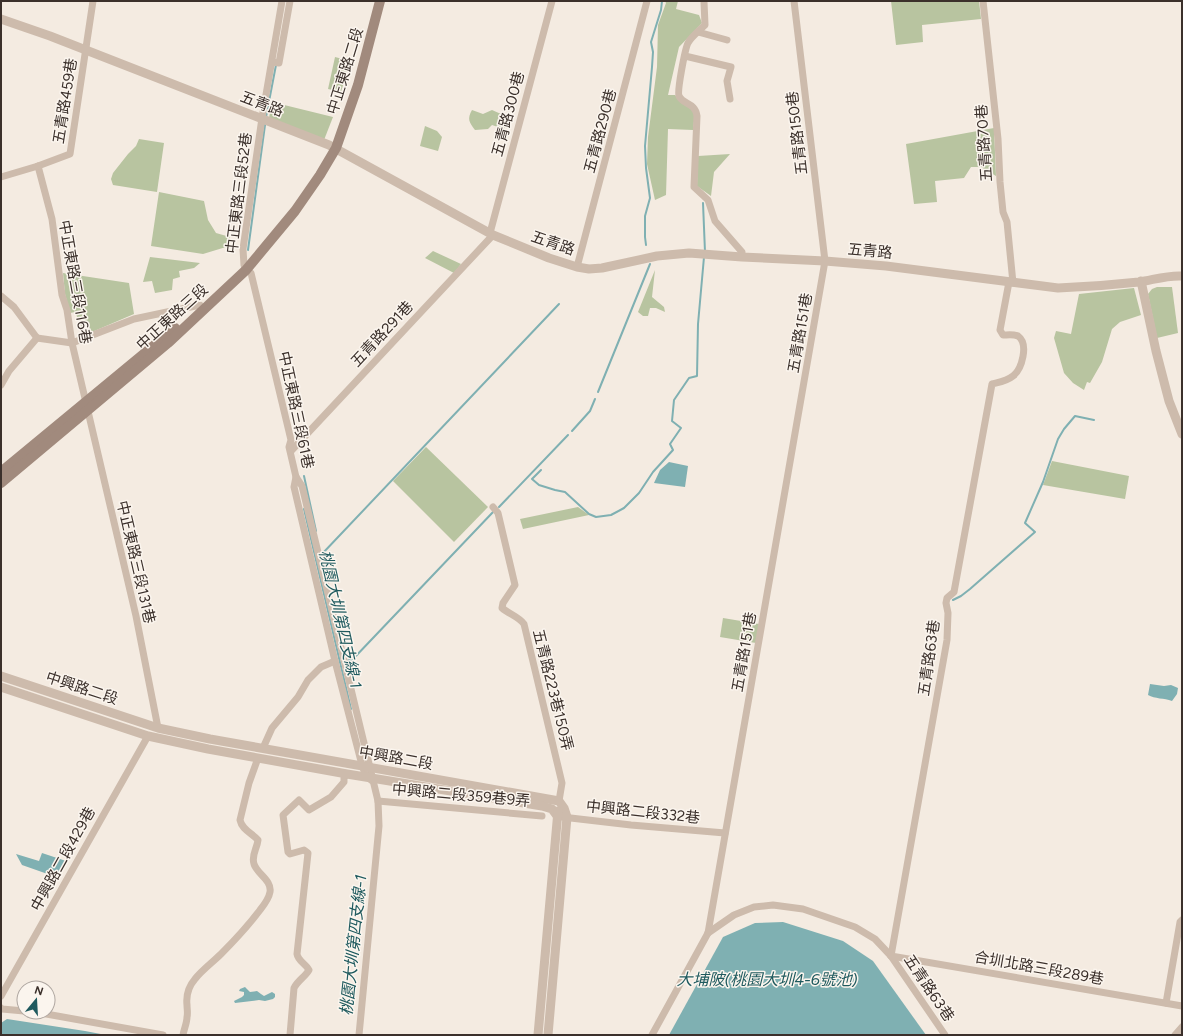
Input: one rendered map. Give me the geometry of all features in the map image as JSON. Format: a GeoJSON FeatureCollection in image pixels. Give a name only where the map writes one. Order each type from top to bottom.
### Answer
{"type":"FeatureCollection","features":[{"type":"Feature","properties":{"kind":"main road","name":"中正東路二段"},"geometry":{"type":"LineString","coordinates":[[333,147],[374,1]]}},
{"type":"Feature","properties":{"kind":"main road","name":"中正東路二段"},"geometry":{"type":"LineString","coordinates":[[333,147],[358,85],[380,1]]}},
{"type":"Feature","properties":{"kind":"main road","name":"中正東路三段"},"geometry":{"type":"LineString","coordinates":[[1,472],[168,343],[245,268],[333,147]]}},
{"type":"Feature","properties":{"kind":"main road","name":"中正東路三段"},"geometry":{"type":"LineString","coordinates":[[1,483],[200,305],[245,268]]}},
{"type":"Feature","properties":{"kind":"street"},"geometry":{"type":"LineString","coordinates":[[86,51],[94,1]]}},
{"type":"Feature","properties":{"kind":"street","name":"中正東路三段52巷"},"geometry":{"type":"LineString","coordinates":[[245,268],[243,248],[262,118],[282,1]]}},
{"type":"Feature","properties":{"kind":"street"},"geometry":{"type":"LineString","coordinates":[[272,62],[279,63],[290,1]]}},
{"type":"Feature","properties":{"kind":"street","name":"五青路300巷"},"geometry":{"type":"LineString","coordinates":[[491,234],[552,1]]}},
{"type":"Feature","properties":{"kind":"street","name":"五青路290巷"},"geometry":{"type":"LineString","coordinates":[[577,267],[647,1]]}},
{"type":"Feature","properties":{"kind":"street","name":"五青路150巷"},"geometry":{"type":"LineString","coordinates":[[794,1],[825,261]]}},
{"type":"Feature","properties":{"kind":"street","name":"五青路70巷"},"geometry":{"type":"LineString","coordinates":[[983,1],[998,138],[1003,212],[1007,222],[1011,282]]}},
{"type":"Feature","properties":{"kind":"street"},"geometry":{"type":"LineString","coordinates":[[704,2],[705,25],[688,42],[679,96],[696,110],[697,116],[694,187],[708,200],[715,221],[742,252],[742,257]]}},
{"type":"Feature","properties":{"kind":"street","name":"五青路"},"geometry":{"type":"LineString","coordinates":[[1,19],[50,36],[333,147],[491,234],[549,258],[577,267],[589,269],[602,268],[657,256],[689,253],[886,266],[1058,288],[1081,288],[1163,277],[1182,276]]}},
{"type":"Feature","properties":{"kind":"street"},"geometry":{"type":"LineString","coordinates":[[698,32],[726,40]]}},
{"type":"Feature","properties":{"kind":"street","name":"五青路459巷"},"geometry":{"type":"LineString","coordinates":[[1,177],[38,166],[70,154],[86,51]]}},
{"type":"Feature","properties":{"kind":"street"},"geometry":{"type":"LineString","coordinates":[[685,56],[731,67],[727,81],[730,99]]}},
{"type":"Feature","properties":{"kind":"street","name":"中正東路三段116巷"},"geometry":{"type":"LineString","coordinates":[[38,166],[52,219],[62,294],[87,406]]}},
{"type":"Feature","properties":{"kind":"street","name":"五青路291巷"},"geometry":{"type":"LineString","coordinates":[[290,451],[491,234]]}},
{"type":"Feature","properties":{"kind":"street","name":"五青路151巷"},"geometry":{"type":"LineString","coordinates":[[652,1035],[708,933],[825,261]]}},
{"type":"Feature","properties":{"kind":"street","name":"中正東路三段61巷"},"geometry":{"type":"LineString","coordinates":[[245,268],[251,272],[253,280],[291,440],[290,451],[296,477],[302,486],[365,766]]}},
{"type":"Feature","properties":{"kind":"street"},"geometry":{"type":"LineString","coordinates":[[1141,281],[1153,338],[1169,401],[1182,434]]}},
{"type":"Feature","properties":{"kind":"street","name":"五青路63巷"},"geometry":{"type":"LineString","coordinates":[[944,1035],[891,956],[947,640],[948,612],[946,603],[947,598],[954,592],[992,384],[1006,381],[1014,375],[1020,366],[1023,357],[1024,345],[1020,338],[1016,335],[1003,334],[1000,330],[1011,282]]}},
{"type":"Feature","properties":{"kind":"street"},"geometry":{"type":"LineString","coordinates":[[1,296],[14,307],[37,338],[72,343],[134,319],[200,305]]}},
{"type":"Feature","properties":{"kind":"street"},"geometry":{"type":"LineString","coordinates":[[1,385],[9,371],[37,338]]}},
{"type":"Feature","properties":{"kind":"street","name":"中正東路三段131巷"},"geometry":{"type":"LineString","coordinates":[[87,406],[136,616],[158,728]]}},
{"type":"Feature","properties":{"kind":"street"},"geometry":{"type":"LineString","coordinates":[[296,477],[294,487],[335,660],[365,766],[378,801],[379,826],[359,1035]]}},
{"type":"Feature","properties":{"kind":"street","name":"五青路223巷150弄"},"geometry":{"type":"LineString","coordinates":[[493,507],[498,513],[515,585],[503,603],[502,608],[506,612],[521,620],[524,624],[562,782],[558,801]]}},
{"type":"Feature","properties":{"kind":"street"},"geometry":{"type":"LineString","coordinates":[[183,1035],[188,1015],[188,994],[195,979],[252,921],[264,905],[271,890],[265,877],[258,872],[253,863],[253,854],[258,844],[258,840],[243,828],[240,820],[249,784],[258,758],[272,728],[298,697],[308,680],[321,667],[335,660]]}},
{"type":"Feature","properties":{"kind":"street","name":"中興路二段"},"geometry":{"type":"LineString","coordinates":[[1,676],[158,728],[210,739],[558,801]]}},
{"type":"Feature","properties":{"kind":"street","name":"中興路二段"},"geometry":{"type":"LineString","coordinates":[[1,687],[148,736],[208,749],[371,779],[542,806],[552,809],[562,817]]}},
{"type":"Feature","properties":{"kind":"street"},"geometry":{"type":"LineString","coordinates":[[148,736],[158,728]]}},
{"type":"Feature","properties":{"kind":"street","name":"中興路二段429巷"},"geometry":{"type":"LineString","coordinates":[[1,996],[148,736]]}},
{"type":"Feature","properties":{"kind":"street"},"geometry":{"type":"LineString","coordinates":[[290,1035],[294,988],[297,982],[307,974],[309,970],[308,967],[298,958],[297,954],[308,853],[304,850],[290,854],[288,852],[283,815],[299,800],[310,810],[331,796],[344,782],[344,778],[347,774]]}},
{"type":"Feature","properties":{"kind":"street","name":"中興路二段359巷9弄"},"geometry":{"type":"LineString","coordinates":[[378,801],[542,816]]}},
{"type":"Feature","properties":{"kind":"street"},"geometry":{"type":"LineString","coordinates":[[538,1035],[546,1001],[562,817],[558,801]]}},
{"type":"Feature","properties":{"kind":"street","name":"中興路二段332巷"},"geometry":{"type":"LineString","coordinates":[[562,817],[631,825],[725,833]]}},
{"type":"Feature","properties":{"kind":"street"},"geometry":{"type":"LineString","coordinates":[[708,933],[734,915],[754,907],[773,905],[803,909],[855,927],[875,939],[891,956]]}},
{"type":"Feature","properties":{"kind":"street"},"geometry":{"type":"LineString","coordinates":[[1166,1003],[1180,922],[1182,920]]}},
{"type":"Feature","properties":{"kind":"street","name":"合圳北路三段289巷"},"geometry":{"type":"LineString","coordinates":[[891,956],[1182,1006]]}},
{"type":"Feature","properties":{"kind":"street"},"geometry":{"type":"LineString","coordinates":[[546,1001],[548,1035]]}},
{"type":"Feature","properties":{"kind":"street"},"geometry":{"type":"LineString","coordinates":[[1,1008],[16,1011]]}},
{"type":"Feature","properties":{"kind":"street"},"geometry":{"type":"LineString","coordinates":[[56,1016],[163,1035]]}},
{"type":"Feature","properties":{"kind":"street"},"geometry":{"type":"LineString","coordinates":[[1175,1035],[1182,1027]]}},
{"type":"Feature","properties":{"kind":"green space"},"geometry":{"type":"Polygon","coordinates":[[[665,1],[678,1],[676,9],[699,15],[702,23],[679,47],[668,95],[675,95],[681,102],[692,108],[695,113],[693,130],[668,129],[666,195],[655,200],[647,164],[648,137],[657,67],[658,25],[666,3],[665,1]]]}},
{"type":"Feature","properties":{"kind":"green space"},"geometry":{"type":"Polygon","coordinates":[[[891,1],[979,1],[981,19],[922,25],[923,42],[896,45],[891,1]]]}},
{"type":"Feature","properties":{"kind":"green space"},"geometry":{"type":"Polygon","coordinates":[[[335,57],[350,61],[341,92],[328,89],[335,57]]]}},
{"type":"Feature","properties":{"kind":"green space"},"geometry":{"type":"Polygon","coordinates":[[[272,102],[333,117],[324,140],[269,118],[272,102]]]}},
{"type":"Feature","properties":{"kind":"green space"},"geometry":{"type":"Polygon","coordinates":[[[472,110],[483,114],[492,110],[501,114],[506,122],[504,129],[492,125],[488,129],[475,130],[469,120],[472,110]]]}},
{"type":"Feature","properties":{"kind":"green space"},"geometry":{"type":"Polygon","coordinates":[[[425,126],[437,131],[442,137],[438,151],[420,146],[425,126]]]}},
{"type":"Feature","properties":{"kind":"green space"},"geometry":{"type":"Polygon","coordinates":[[[994,128],[996,176],[981,167],[971,167],[964,178],[935,181],[937,202],[914,204],[906,144],[994,128]]]}},
{"type":"Feature","properties":{"kind":"green space"},"geometry":{"type":"Polygon","coordinates":[[[139,139],[164,143],[157,192],[113,185],[111,179],[113,173],[136,146],[139,139]]]}},
{"type":"Feature","properties":{"kind":"green space"},"geometry":{"type":"Polygon","coordinates":[[[730,154],[714,172],[711,196],[697,186],[698,156],[730,154]]]}},
{"type":"Feature","properties":{"kind":"green space"},"geometry":{"type":"Polygon","coordinates":[[[159,192],[204,201],[208,220],[216,233],[230,237],[226,247],[203,254],[151,246],[159,192]]]}},
{"type":"Feature","properties":{"kind":"green space"},"geometry":{"type":"Polygon","coordinates":[[[433,251],[461,264],[454,273],[425,258],[433,251]]]}},
{"type":"Feature","properties":{"kind":"green space"},"geometry":{"type":"Polygon","coordinates":[[[150,257],[200,263],[194,268],[179,271],[180,277],[173,279],[172,290],[155,293],[152,281],[143,282],[150,257]]]}},
{"type":"Feature","properties":{"kind":"green space"},"geometry":{"type":"Polygon","coordinates":[[[655,270],[652,297],[664,307],[665,312],[656,308],[650,308],[648,316],[643,316],[638,312],[655,270]]]}},
{"type":"Feature","properties":{"kind":"green space"},"geometry":{"type":"Polygon","coordinates":[[[63,273],[129,283],[134,314],[85,335],[75,312],[70,313],[65,294],[63,273]]]}},
{"type":"Feature","properties":{"kind":"green space"},"geometry":{"type":"Polygon","coordinates":[[[1157,287],[1172,287],[1178,333],[1157,338],[1148,294],[1152,289],[1157,287]]]}},
{"type":"Feature","properties":{"kind":"green space"},"geometry":{"type":"Polygon","coordinates":[[[1134,288],[1141,315],[1120,322],[1112,329],[1102,362],[1090,383],[1087,382],[1084,390],[1073,383],[1064,373],[1054,338],[1056,331],[1071,334],[1079,294],[1134,288]]]}},
{"type":"Feature","properties":{"kind":"green space"},"geometry":{"type":"Polygon","coordinates":[[[426,447],[488,507],[454,542],[393,481],[426,447]]]}},
{"type":"Feature","properties":{"kind":"green space"},"geometry":{"type":"Polygon","coordinates":[[[1052,461],[1129,476],[1125,499],[1043,485],[1052,461]]]}},
{"type":"Feature","properties":{"kind":"green space"},"geometry":{"type":"Polygon","coordinates":[[[578,507],[589,515],[523,529],[520,519],[578,507]]]}},
{"type":"Feature","properties":{"kind":"green space"},"geometry":{"type":"Polygon","coordinates":[[[723,618],[759,624],[756,643],[720,637],[723,618]]]}},
{"type":"Feature","properties":{"kind":"water"},"geometry":{"type":"Polygon","coordinates":[[[669,462],[688,466],[685,487],[654,483],[660,470],[669,462]]]}},
{"type":"Feature","properties":{"kind":"water"},"geometry":{"type":"Polygon","coordinates":[[[1150,684],[1164,686],[1171,685],[1178,688],[1177,694],[1172,701],[1148,695],[1150,684]]]}},
{"type":"Feature","properties":{"kind":"water"},"geometry":{"type":"Polygon","coordinates":[[[42,853],[66,861],[59,878],[22,865],[16,854],[39,861],[42,853]]]}},
{"type":"Feature","properties":{"kind":"water","name":"大埔陂(桃園大圳4-6號池)"},"geometry":{"type":"Polygon","coordinates":[[[783,922],[843,941],[873,961],[926,1035],[669,1035],[723,937],[755,923],[783,922]]]}},
{"type":"Feature","properties":{"kind":"water"},"geometry":{"type":"Polygon","coordinates":[[[245,987],[250,992],[257,991],[264,996],[272,992],[275,994],[275,997],[265,1001],[259,1000],[235,1003],[234,1001],[244,995],[244,992],[239,991],[245,987]]]}},
{"type":"Feature","properties":{"kind":"water"},"geometry":{"type":"Polygon","coordinates":[[[7,1019],[106,1035],[1,1035],[1,1023],[7,1019]]]}},
{"type":"Feature","properties":{"kind":"waterway"},"geometry":{"type":"LineString","coordinates":[[646,245],[645,216],[650,198],[645,146],[653,52],[651,42],[661,10],[662,1]]}},
{"type":"Feature","properties":{"kind":"waterway","name":"桃園大圳第四支線-1"},"geometry":{"type":"LineString","coordinates":[[266,117],[276,65]]}},
{"type":"Feature","properties":{"kind":"waterway","name":"桃園大圳第四支線-1"},"geometry":{"type":"LineString","coordinates":[[248,250],[265,125]]}},
{"type":"Feature","properties":{"kind":"waterway"},"geometry":{"type":"LineString","coordinates":[[703,203],[705,252]]}},
{"type":"Feature","properties":{"kind":"waterway"},"geometry":{"type":"LineString","coordinates":[[541,470],[532,479],[539,485],[565,492],[589,514],[596,517],[611,515],[624,508],[639,493],[653,472],[673,450],[670,444],[681,428],[672,421],[674,400],[689,378],[697,376],[698,324],[704,257]]}},
{"type":"Feature","properties":{"kind":"waterway"},"geometry":{"type":"LineString","coordinates":[[598,392],[650,264]]}},
{"type":"Feature","properties":{"kind":"waterway"},"geometry":{"type":"LineString","coordinates":[[322,553],[559,304]]}},
{"type":"Feature","properties":{"kind":"waterway"},"geometry":{"type":"LineString","coordinates":[[572,431],[590,411],[595,399]]}},
{"type":"Feature","properties":{"kind":"waterway"},"geometry":{"type":"LineString","coordinates":[[953,600],[970,589],[1035,532],[1025,523],[1043,482],[1058,439],[1075,416],[1094,420]]}},
{"type":"Feature","properties":{"kind":"waterway"},"geometry":{"type":"LineString","coordinates":[[499,507],[568,435]]}},
{"type":"Feature","properties":{"kind":"waterway"},"geometry":{"type":"LineString","coordinates":[[304,476],[316,531]]}},
{"type":"Feature","properties":{"kind":"waterway","name":"桃園大圳第四支線-1"},"geometry":{"type":"LineString","coordinates":[[304,509],[351,709]]}},
{"type":"Feature","properties":{"kind":"waterway"},"geometry":{"type":"LineString","coordinates":[[347,661],[353,659],[494,511]]}}]}
